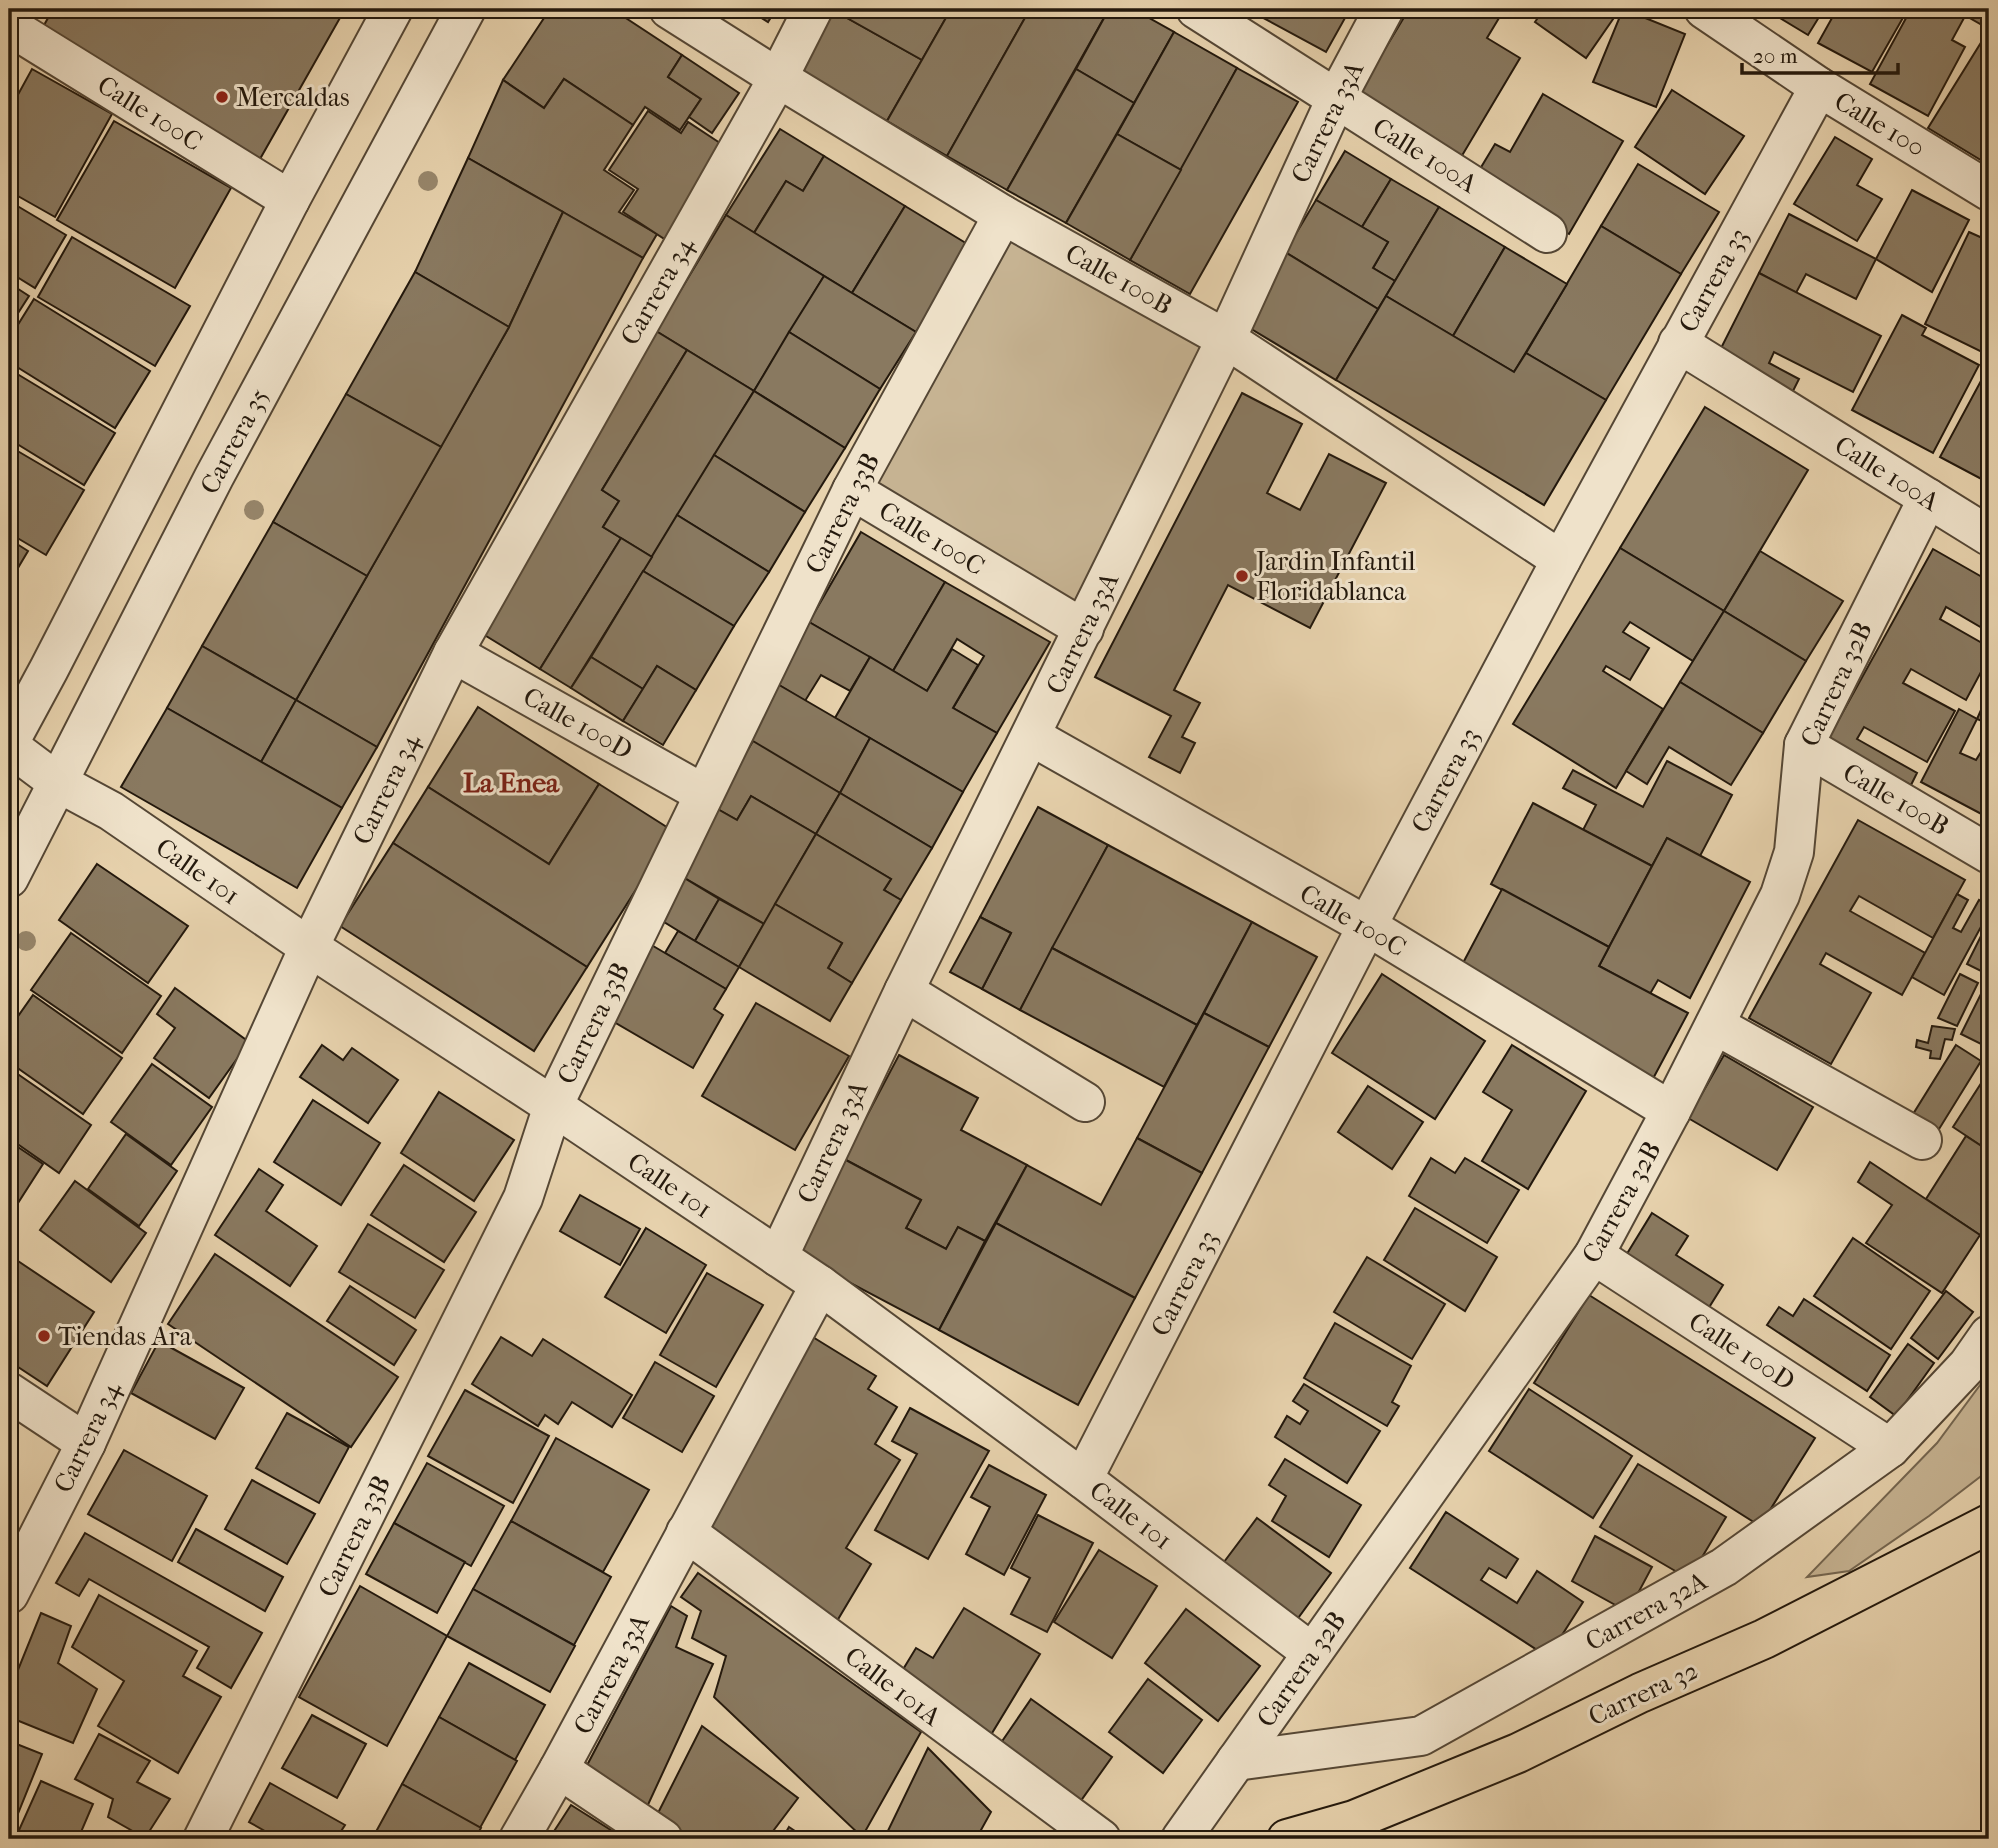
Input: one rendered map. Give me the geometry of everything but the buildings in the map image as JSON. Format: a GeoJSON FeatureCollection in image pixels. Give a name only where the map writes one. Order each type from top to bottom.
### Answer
{"type":"FeatureCollection","features":[{"type":"Feature","properties":{"kind":"main road","name":"Carrera 32"},"geometry":{"type":"LineString","coordinates":[[1287,1839],[1354,1819],[1518,1753],[1640,1693],[1764,1639],[1989,1524]]}},
{"type":"Feature","properties":{"kind":"street"},"geometry":{"type":"LineString","coordinates":[[9,19],[14,9]]}},
{"type":"Feature","properties":{"kind":"street"},"geometry":{"type":"LineString","coordinates":[[9,744],[290,200],[393,9]]}},
{"type":"Feature","properties":{"kind":"street","name":"Carrera 35"},"geometry":{"type":"LineString","coordinates":[[9,878],[214,477],[466,9]]}},
{"type":"Feature","properties":{"kind":"street","name":"Calle 100B"},"geometry":{"type":"LineString","coordinates":[[669,9],[1003,215],[1226,339],[1562,560]]}},
{"type":"Feature","properties":{"kind":"street","name":"Carrera 34"},"geometry":{"type":"LineString","coordinates":[[9,1594],[86,1443],[309,947],[453,653],[778,78],[814,9]]}},
{"type":"Feature","properties":{"kind":"street","name":"Calle 100A"},"geometry":{"type":"LineString","coordinates":[[1196,9],[1547,233]]}},
{"type":"Feature","properties":{"kind":"street","name":"Carrera 33A"},"geometry":{"type":"LineString","coordinates":[[778,1257],[904,991],[1226,339],[1336,99],[1384,9]]}},
{"type":"Feature","properties":{"kind":"street","name":"Calle 100"},"geometry":{"type":"LineString","coordinates":[[1704,9],[1819,87],[1989,191]]}},
{"type":"Feature","properties":{"kind":"street","name":"Calle 100C"},"geometry":{"type":"LineString","coordinates":[[9,26],[290,200]]}},
{"type":"Feature","properties":{"kind":"street","name":"Carrera 33"},"geometry":{"type":"LineString","coordinates":[[1083,1479],[1367,926],[1678,343],[1819,87]]}},
{"type":"Feature","properties":{"kind":"street","name":"Carrera 33B"},"geometry":{"type":"LineString","coordinates":[[203,1839],[523,1198],[553,1106],[852,490],[1003,215]]}},
{"type":"Feature","properties":{"kind":"street","name":"Calle 100A"},"geometry":{"type":"LineString","coordinates":[[1678,343],[1989,536]]}},
{"type":"Feature","properties":{"kind":"street","name":"Calle 100C"},"geometry":{"type":"LineString","coordinates":[[852,490],[1084,629]]}},
{"type":"Feature","properties":{"kind":"street","name":"Carrera 32B"},"geometry":{"type":"LineString","coordinates":[[1181,1839],[1594,1255],[1671,1111],[1780,895],[1794,852],[1804,745],[1928,498]]}},
{"type":"Feature","properties":{"kind":"street","name":"Calle 100D"},"geometry":{"type":"LineString","coordinates":[[453,653],[704,794]]}},
{"type":"Feature","properties":{"kind":"street","name":"Calle 100C"},"geometry":{"type":"LineString","coordinates":[[1031,736],[1367,926],[1671,1111]]}},
{"type":"Feature","properties":{"kind":"street","name":"Calle 101"},"geometry":{"type":"LineString","coordinates":[[9,744],[57,782],[111,811],[309,947],[553,1106],[820,1286],[1083,1479],[1312,1653]]}},
{"type":"Feature","properties":{"kind":"street","name":"Calle 100B"},"geometry":{"type":"LineString","coordinates":[[1804,745],[1989,854]]}},
{"type":"Feature","properties":{"kind":"street"},"geometry":{"type":"LineString","coordinates":[[904,991],[1085,1102]]}},
{"type":"Feature","properties":{"kind":"street"},"geometry":{"type":"LineString","coordinates":[[1715,1025],[1922,1140]]}},
{"type":"Feature","properties":{"kind":"street","name":"Calle 100D"},"geometry":{"type":"LineString","coordinates":[[1594,1255],[1890,1448]]}},
{"type":"Feature","properties":{"kind":"street","name":"Carrera 33A"},"geometry":{"type":"LineString","coordinates":[[519,1839],[820,1286]]}},
{"type":"Feature","properties":{"kind":"street","name":"Carrera 32A"},"geometry":{"type":"LineString","coordinates":[[1236,1761],[1421,1735],[1724,1567],[1890,1448],[1968,1365],[1989,1335]]}},
{"type":"Feature","properties":{"kind":"street"},"geometry":{"type":"LineString","coordinates":[[9,1392],[86,1443]]}},
{"type":"Feature","properties":{"kind":"street","name":"Calle 101A"},"geometry":{"type":"LineString","coordinates":[[686,1532],[1101,1839]]}},
{"type":"Feature","properties":{"kind":"street"},"geometry":{"type":"LineString","coordinates":[[559,1769],[663,1839]]}},
{"type":"Feature","properties":{"kind":"shaded area"},"geometry":{"type":"Polygon","coordinates":[[[1003,215],[1226,339],[1084,629],[852,490],[1003,215]]]}},
{"type":"Feature","properties":{"kind":"shaded area"},"geometry":{"type":"Polygon","coordinates":[[[1989,1373],[1989,1470],[1929,1516],[1849,1571],[1807,1577],[1937,1443],[1989,1373]]]}},
{"type":"Feature","properties":{"kind":"place","name":"Mercaldas"},"geometry":{"type":"Point","coordinates":[222,97]}},
{"type":"Feature","properties":{"kind":"place","name":"Jardin Infantil Floridablanca"},"geometry":{"type":"Point","coordinates":[1242,576]}},
{"type":"Feature","properties":{"kind":"place","name":"Tiendas Ara"},"geometry":{"type":"Point","coordinates":[44,1336]}},
{"type":"Feature","properties":{"kind":"district","name":"La Enea"},"geometry":{"type":"Point","coordinates":[511,782]}}]}
